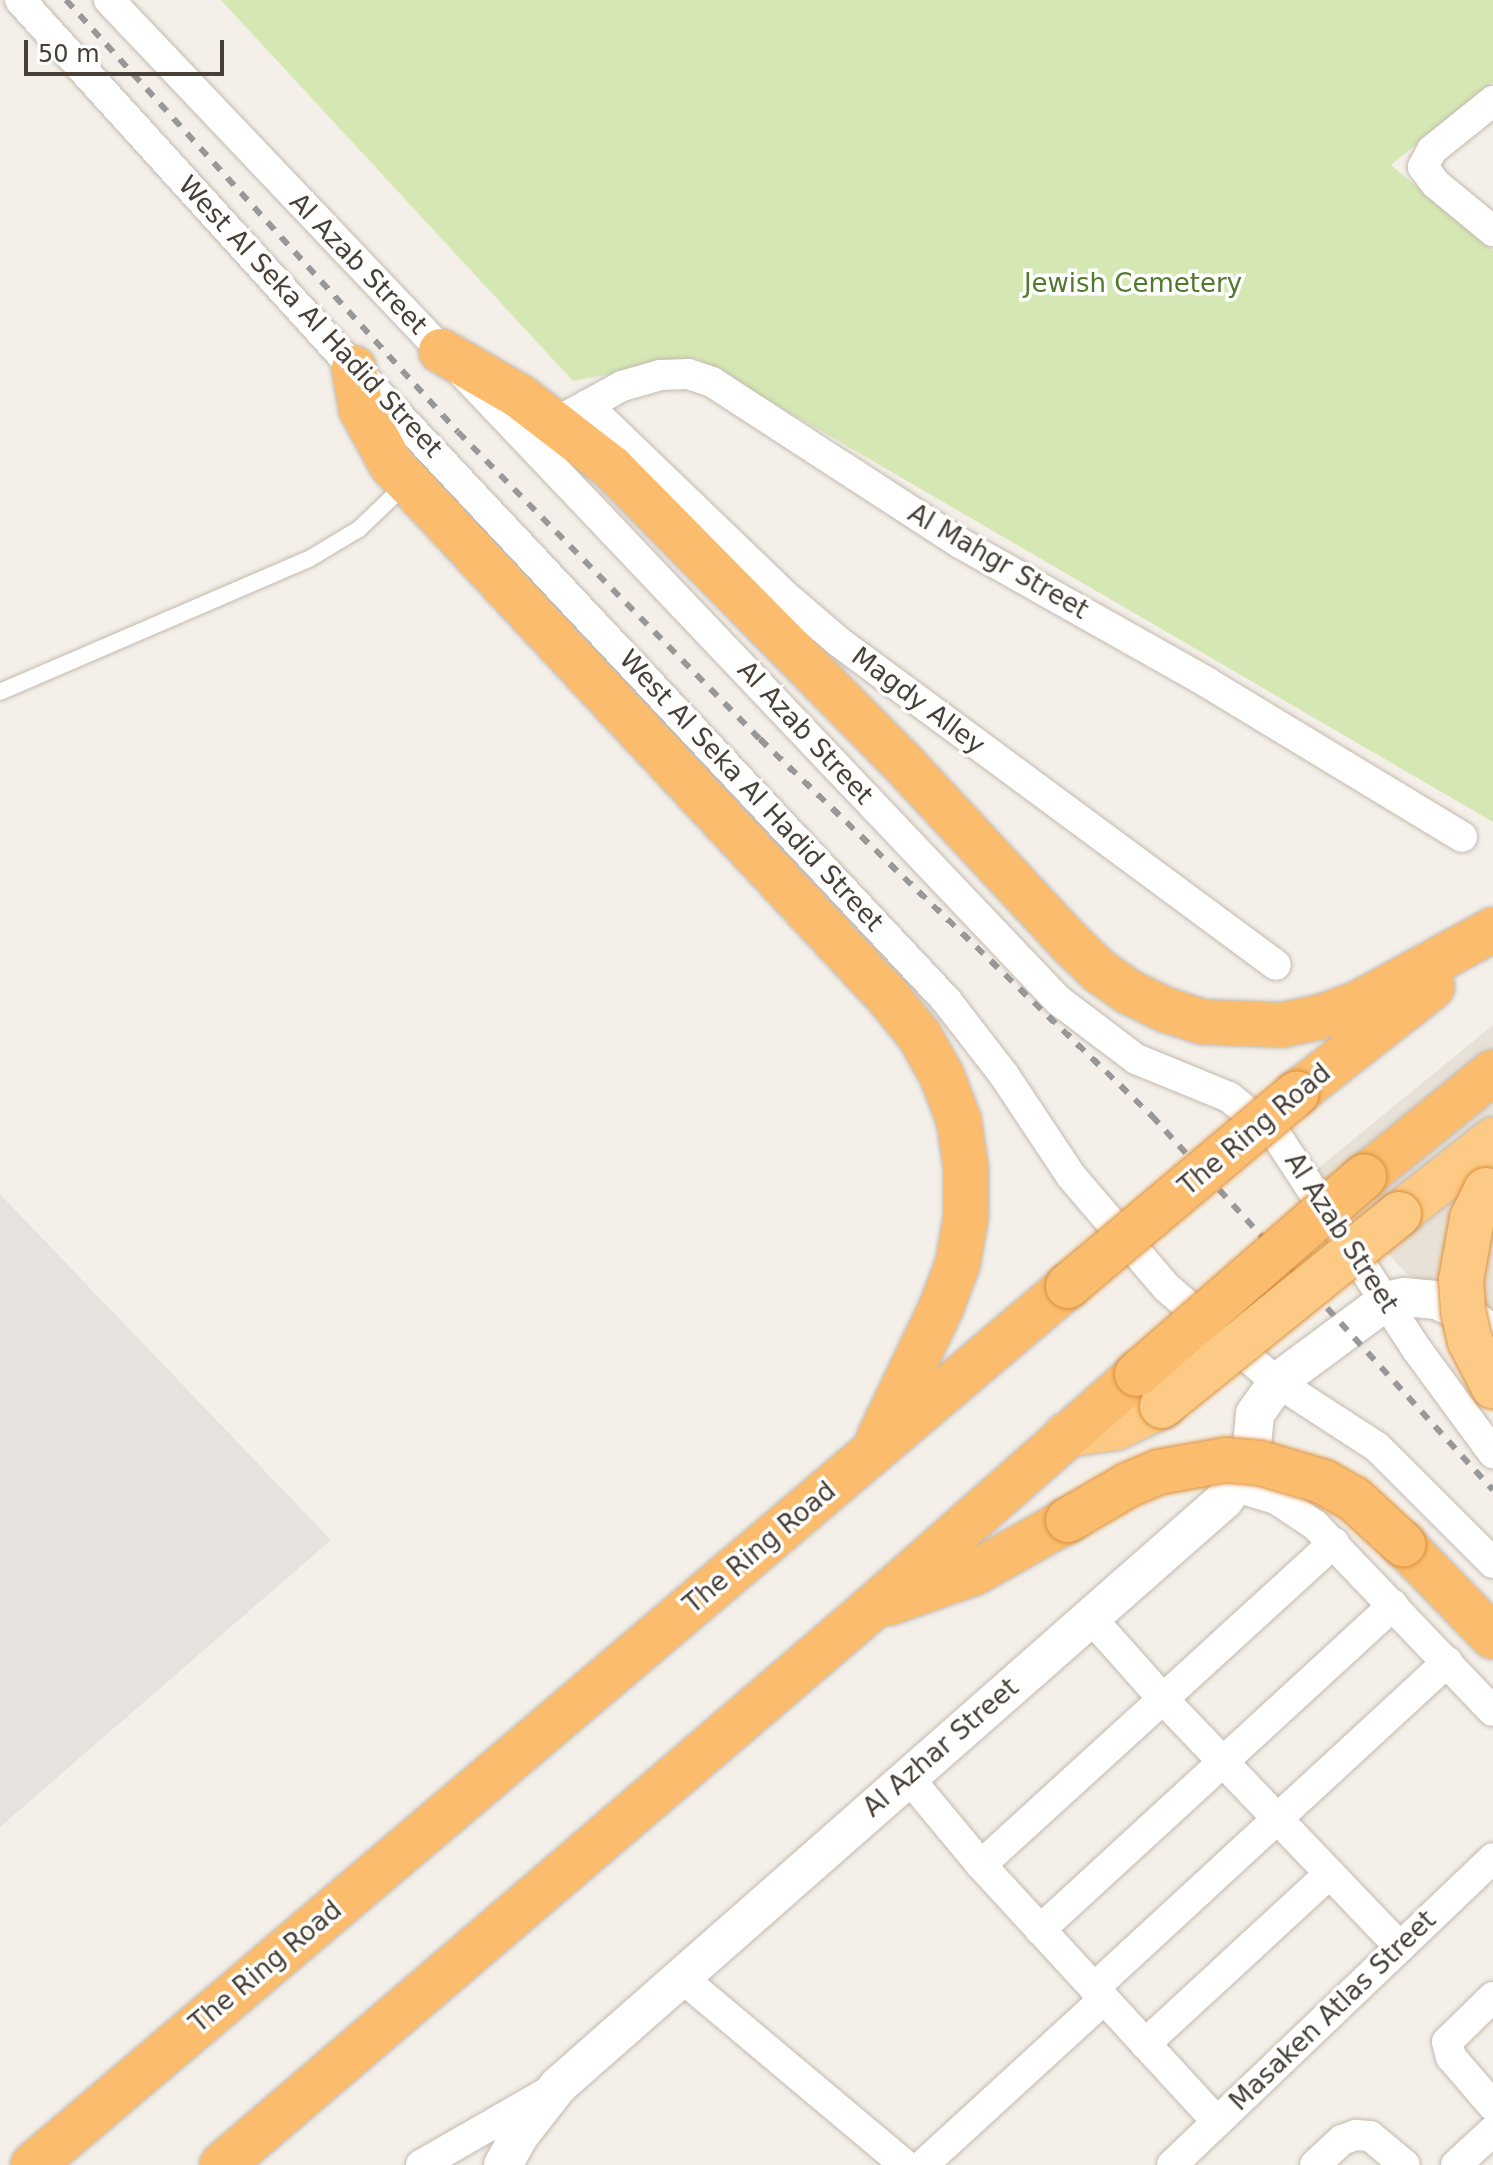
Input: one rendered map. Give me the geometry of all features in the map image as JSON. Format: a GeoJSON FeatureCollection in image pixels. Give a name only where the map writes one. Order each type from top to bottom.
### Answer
{"type":"FeatureCollection","features":[{"type":"Feature","properties":{"kind":"highway"},"geometry":{"type":"LineString","coordinates":[[441,351],[557,422],[612,468],[901,761],[1071,944],[1099,971],[1131,993],[1166,1010],[1204,1022],[1282,1025],[1321,1017],[1357,1004],[1493,930]]}},
{"type":"Feature","properties":{"kind":"highway"},"geometry":{"type":"LineString","coordinates":[[354,368],[369,428],[391,464],[889,998],[919,1035],[942,1076],[959,1121],[966,1168],[966,1216],[958,1263],[941,1308],[872,1452]]}},
{"type":"Feature","properties":{"kind":"highway","name":"The Ring Road"},"geometry":{"type":"LineString","coordinates":[[33,2165],[1297,1093],[1493,938]]}},
{"type":"Feature","properties":{"kind":"highway"},"geometry":{"type":"LineString","coordinates":[[1149,1390],[1364,1177],[1493,1072]]}},
{"type":"Feature","properties":{"kind":"highway"},"geometry":{"type":"LineString","coordinates":[[222,2165],[872,1608],[1066,1435],[1149,1390],[1399,1214],[1493,1140]]}},
{"type":"Feature","properties":{"kind":"highway"},"geometry":{"type":"LineString","coordinates":[[1489,1184],[1468,1234],[1461,1280],[1470,1341],[1493,1386]]}},
{"type":"Feature","properties":{"kind":"highway"},"geometry":{"type":"LineString","coordinates":[[872,1608],[974,1573],[1128,1485],[1159,1472],[1226,1460],[1292,1470],[1344,1493],[1380,1520],[1493,1637]]}},
{"type":"Feature","properties":{"kind":"street","name":"West Al Seka Al Hadid Street"},"geometry":{"type":"LineString","coordinates":[[20,0],[354,368],[946,1000],[1004,1075],[1071,1176],[1126,1244],[1219,1336],[1277,1382],[1377,1447],[1493,1563]]}},
{"type":"Feature","properties":{"kind":"street","name":"Al Azab Street"},"geometry":{"type":"LineString","coordinates":[[109,0],[441,351]]}},
{"type":"Feature","properties":{"kind":"street"},"geometry":{"type":"LineString","coordinates":[[1493,101],[1432,150],[1423,167],[1436,184],[1493,231]]}},
{"type":"Feature","properties":{"kind":"street","name":"Al Mahgr Street"},"geometry":{"type":"LineString","coordinates":[[557,422],[622,386],[660,375],[688,374],[712,382],[960,543],[1208,683],[1462,837]]}},
{"type":"Feature","properties":{"kind":"street","name":"Al Azab Street"},"geometry":{"type":"LineString","coordinates":[[557,422],[1058,1000],[1136,1059],[1229,1097],[1269,1128],[1451,1399],[1493,1453]]}},
{"type":"Feature","properties":{"kind":"street","name":"Magdy Alley"},"geometry":{"type":"LineString","coordinates":[[557,422],[791,601],[839,642],[1276,965]]}},
{"type":"Feature","properties":{"kind":"street"},"geometry":{"type":"LineString","coordinates":[[1386,1301],[1403,1297],[1437,1300],[1467,1314],[1493,1339]]}},
{"type":"Feature","properties":{"kind":"street","name":"Al Azhar Street"},"geometry":{"type":"LineString","coordinates":[[503,2165],[519,2136],[558,2086],[1236,1487],[1251,1456],[1255,1414],[1277,1382],[1386,1301]]}},
{"type":"Feature","properties":{"kind":"street"},"geometry":{"type":"LineString","coordinates":[[1236,1487],[1294,1509],[1334,1543],[1493,1711]]}},
{"type":"Feature","properties":{"kind":"street"},"geometry":{"type":"LineString","coordinates":[[981,1865],[1334,1543]]}},
{"type":"Feature","properties":{"kind":"street"},"geometry":{"type":"LineString","coordinates":[[1040,1930],[1393,1605]]}},
{"type":"Feature","properties":{"kind":"street"},"geometry":{"type":"LineString","coordinates":[[1090,1617],[1163,1699],[1400,1947]]}},
{"type":"Feature","properties":{"kind":"street"},"geometry":{"type":"LineString","coordinates":[[923,2165],[1277,1819],[1447,1662]]}},
{"type":"Feature","properties":{"kind":"street"},"geometry":{"type":"LineString","coordinates":[[908,1777],[981,1865],[1217,2122]]}},
{"type":"Feature","properties":{"kind":"street","name":"Masaken Atlas Street"},"geometry":{"type":"LineString","coordinates":[[1172,2165],[1493,1858]]}},
{"type":"Feature","properties":{"kind":"street"},"geometry":{"type":"LineString","coordinates":[[1145,2044],[1329,1874]]}},
{"type":"Feature","properties":{"kind":"street"},"geometry":{"type":"LineString","coordinates":[[681,1977],[905,2165]]}},
{"type":"Feature","properties":{"kind":"street"},"geometry":{"type":"LineString","coordinates":[[1493,1997],[1447,2042],[1451,2057],[1493,2106]]}},
{"type":"Feature","properties":{"kind":"street","name":"Al Azhar Street"},"geometry":{"type":"LineString","coordinates":[[421,2165],[558,2086]]}},
{"type":"Feature","properties":{"kind":"street"},"geometry":{"type":"LineString","coordinates":[[1456,2165],[1493,2131]]}},
{"type":"Feature","properties":{"kind":"street"},"geometry":{"type":"LineString","coordinates":[[1315,2165],[1342,2140],[1356,2135],[1370,2136],[1405,2165]]}},
{"type":"Feature","properties":{"kind":"lane"},"geometry":{"type":"LineString","coordinates":[[0,692],[309,559],[359,529],[408,482]]}},
{"type":"Feature","properties":{"kind":"shaded area"},"geometry":{"type":"Polygon","coordinates":[[[1493,1025],[1493,1363],[1311,1174],[1493,1025]]]}},
{"type":"Feature","properties":{"kind":"shaded area"},"geometry":{"type":"Polygon","coordinates":[[[0,1194],[331,1540],[0,1827],[0,1194]]]}},
{"type":"Feature","properties":{"kind":"green space","name":"Jewish Cemetery"},"geometry":{"type":"Polygon","coordinates":[[[221,0],[1493,0],[1493,82],[1391,165],[1493,251],[1493,822],[696,358],[573,381],[221,0]]]}},
{"type":"Feature","properties":{"kind":"railway"},"geometry":{"type":"LineString","coordinates":[[66,0],[458,432],[760,739],[1152,1116],[1493,1490]]}}]}
